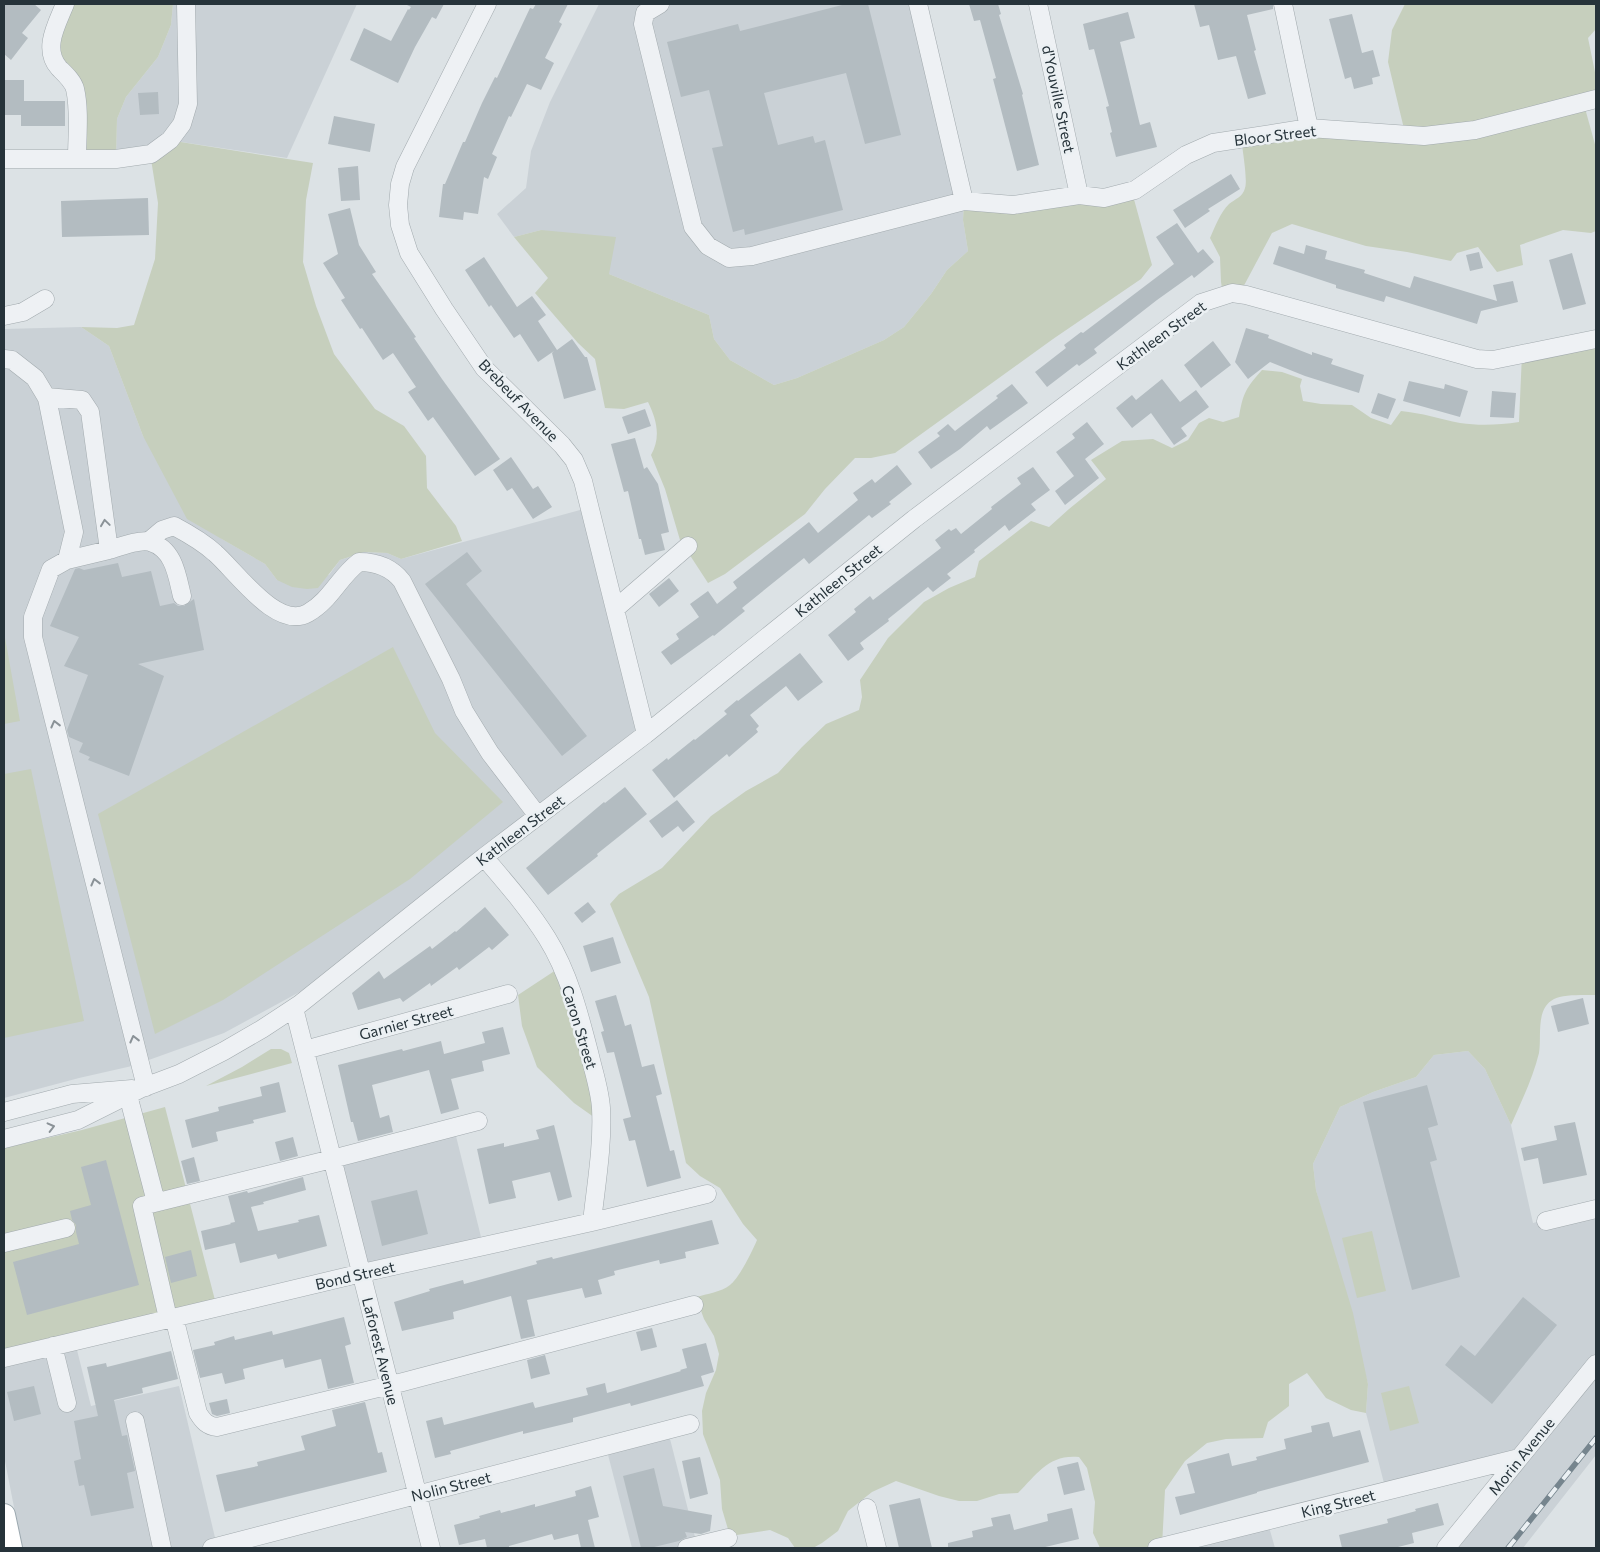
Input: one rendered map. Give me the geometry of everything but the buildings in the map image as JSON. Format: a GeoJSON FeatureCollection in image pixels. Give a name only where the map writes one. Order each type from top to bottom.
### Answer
{"type":"FeatureCollection","features":[{"type":"Feature","properties":{"kind":"main road"},"geometry":{"type":"LineString","coordinates":[[4,1515],[11,1548]]}},
{"type":"Feature","properties":{"kind":"street"},"geometry":{"type":"LineString","coordinates":[[65,4],[50,44],[54,63],[70,79],[75,87],[77,99],[77,159]]}},
{"type":"Feature","properties":{"kind":"street"},"geometry":{"type":"LineString","coordinates":[[4,159],[116,159],[151,154],[170,140],[182,124],[188,104],[186,4]]}},
{"type":"Feature","properties":{"kind":"street","name":"Brebeuf Avenue"},"geometry":{"type":"LineString","coordinates":[[487,4],[405,167],[400,184],[398,205],[400,226],[409,253],[484,368],[562,444],[574,460],[583,481],[646,734]]}},
{"type":"Feature","properties":{"kind":"street"},"geometry":{"type":"LineString","coordinates":[[660,4],[645,13],[643,24],[693,227],[708,246],[729,258],[752,256],[964,200],[918,4]]}},
{"type":"Feature","properties":{"kind":"street","name":"d'Youville Street"},"geometry":{"type":"LineString","coordinates":[[1038,4],[1079,195]]}},
{"type":"Feature","properties":{"kind":"street"},"geometry":{"type":"LineString","coordinates":[[1283,4],[1309,128]]}},
{"type":"Feature","properties":{"kind":"street","name":"Bloor Street"},"geometry":{"type":"LineString","coordinates":[[964,200],[1013,205],[1079,195],[1104,198],[1135,190],[1186,155],[1213,143],[1309,128],[1424,136],[1475,130],[1596,99]]}},
{"type":"Feature","properties":{"kind":"street","name":"Kathleen Street"},"geometry":{"type":"LineString","coordinates":[[4,1139],[78,1120],[139,1090],[179,1074],[224,1051],[294,1008],[484,857],[646,734],[914,519],[1201,303],[1232,293],[1246,295],[1477,359],[1493,360],[1596,339]]}},
{"type":"Feature","properties":{"kind":"street"},"geometry":{"type":"LineString","coordinates":[[4,316],[23,312],[44,300]]}},
{"type":"Feature","properties":{"kind":"street"},"geometry":{"type":"LineString","coordinates":[[4,358],[12,360],[35,378],[46,397],[74,532],[68,560]]}},
{"type":"Feature","properties":{"kind":"street"},"geometry":{"type":"LineString","coordinates":[[46,397],[82,400],[90,412],[109,550]]}},
{"type":"Feature","properties":{"kind":"street"},"geometry":{"type":"LineString","coordinates":[[156,1202],[139,1090],[33,637],[33,617],[51,569],[68,560],[149,541],[162,530],[174,526],[216,554],[267,606],[294,618],[306,615],[318,607],[358,562],[378,564],[395,572],[402,581],[429,634],[464,711],[490,753],[538,816]]}},
{"type":"Feature","properties":{"kind":"street"},"geometry":{"type":"LineString","coordinates":[[149,541],[168,553],[177,571],[182,596]]}},
{"type":"Feature","properties":{"kind":"street"},"geometry":{"type":"LineString","coordinates":[[615,609],[688,546]]}},
{"type":"Feature","properties":{"kind":"street","name":"Caron Street"},"geometry":{"type":"LineString","coordinates":[[484,857],[528,909],[548,939],[571,993],[585,1036],[601,1108],[600,1140],[592,1222]]}},
{"type":"Feature","properties":{"kind":"street","name":"Garnier Street"},"geometry":{"type":"LineString","coordinates":[[305,1050],[508,994]]}},
{"type":"Feature","properties":{"kind":"street","name":"Laforest Avenue"},"geometry":{"type":"LineString","coordinates":[[294,1008],[431,1548]]}},
{"type":"Feature","properties":{"kind":"street","name":"Kathleen Street"},"geometry":{"type":"LineString","coordinates":[[4,1112],[72,1094],[139,1090]]}},
{"type":"Feature","properties":{"kind":"street"},"geometry":{"type":"LineString","coordinates":[[478,1121],[142,1206],[171,1318],[198,1413],[203,1421],[210,1426],[217,1426],[390,1385],[694,1306]]}},
{"type":"Feature","properties":{"kind":"street","name":"Bond Street"},"geometry":{"type":"LineString","coordinates":[[4,1358],[707,1194]]}},
{"type":"Feature","properties":{"kind":"street"},"geometry":{"type":"LineString","coordinates":[[1546,1221],[1596,1209]]}},
{"type":"Feature","properties":{"kind":"street"},"geometry":{"type":"LineString","coordinates":[[4,1243],[66,1228]]}},
{"type":"Feature","properties":{"kind":"street"},"geometry":{"type":"LineString","coordinates":[[54,1346],[67,1403]]}},
{"type":"Feature","properties":{"kind":"street","name":"Morin Avenue"},"geometry":{"type":"LineString","coordinates":[[1446,1548],[1596,1364]]}},
{"type":"Feature","properties":{"kind":"street"},"geometry":{"type":"LineString","coordinates":[[135,1421],[162,1548]]}},
{"type":"Feature","properties":{"kind":"street","name":"Nolin Street"},"geometry":{"type":"LineString","coordinates":[[212,1548],[690,1424]]}},
{"type":"Feature","properties":{"kind":"street","name":"King Street"},"geometry":{"type":"LineString","coordinates":[[1157,1548],[1519,1458]]}},
{"type":"Feature","properties":{"kind":"street"},"geometry":{"type":"LineString","coordinates":[[867,1508],[877,1548]]}},
{"type":"Feature","properties":{"kind":"street"},"geometry":{"type":"LineString","coordinates":[[687,1548],[728,1538]]}},
{"type":"Feature","properties":{"kind":"shaded area"},"geometry":{"type":"Polygon","coordinates":[[[173,4],[357,4],[287,158],[168,140],[116,158],[117,119],[126,97],[158,57],[171,25],[173,4]]]}},
{"type":"Feature","properties":{"kind":"shaded area"},"geometry":{"type":"Polygon","coordinates":[[[599,4],[917,4],[964,202],[963,220],[968,251],[947,270],[931,294],[904,327],[884,340],[797,378],[774,385],[730,360],[714,339],[709,315],[609,274],[541,230],[514,237],[497,214],[526,188],[531,151],[550,102],[599,4]]]}},
{"type":"Feature","properties":{"kind":"shaded area"},"geometry":{"type":"Polygon","coordinates":[[[81,327],[109,346],[143,436],[222,539],[265,564],[277,580],[329,575],[340,560],[364,552],[387,553],[401,559],[591,507],[647,733],[340,970],[224,1033],[132,1066],[4,1098],[4,329],[81,327]]]}},
{"type":"Feature","properties":{"kind":"shaded area"},"geometry":{"type":"Polygon","coordinates":[[[1468,1051],[1485,1069],[1511,1125],[1533,1223],[1596,1208],[1596,1455],[1523,1548],[1445,1548],[1518,1458],[1386,1491],[1366,1413],[1368,1384],[1316,1190],[1313,1164],[1340,1107],[1373,1092],[1416,1077],[1434,1055],[1468,1051]]]}},
{"type":"Feature","properties":{"kind":"shaded area"},"geometry":{"type":"Polygon","coordinates":[[[454,1128],[483,1245],[363,1272],[334,1159],[454,1128]]]}},
{"type":"Feature","properties":{"kind":"shaded area"},"geometry":{"type":"Polygon","coordinates":[[[75,1342],[91,1406],[179,1386],[217,1546],[208,1548],[22,1548],[4,1456],[4,1359],[75,1342]]]}},
{"type":"Feature","properties":{"kind":"shaded area"},"geometry":{"type":"Polygon","coordinates":[[[668,1431],[697,1545],[683,1548],[632,1548],[606,1447],[668,1431]]]}},
{"type":"Feature","properties":{"kind":"shaded area"},"geometry":{"type":"Polygon","coordinates":[[[1267,1520],[1275,1548],[1154,1548],[1267,1520]]]}},
{"type":"Feature","properties":{"kind":"green space"},"geometry":{"type":"Polygon","coordinates":[[[67,4],[173,4],[171,25],[158,57],[126,97],[117,119],[116,158],[79,157],[78,99],[56,63],[67,4]]]}},
{"type":"Feature","properties":{"kind":"green space"},"geometry":{"type":"Polygon","coordinates":[[[1405,4],[1596,4],[1596,29],[1588,38],[1596,77],[1596,98],[1583,101],[1596,148],[1596,231],[1591,233],[1563,230],[1520,245],[1523,265],[1497,272],[1478,247],[1457,253],[1451,261],[1366,246],[1292,224],[1272,233],[1240,293],[1223,294],[1220,257],[1210,238],[1223,212],[1229,204],[1241,196],[1245,188],[1241,137],[1405,133],[1388,62],[1392,30],[1405,4]]]}},
{"type":"Feature","properties":{"kind":"green space"},"geometry":{"type":"Polygon","coordinates":[[[168,140],[313,163],[306,200],[303,262],[316,306],[334,354],[375,409],[404,426],[426,456],[427,488],[456,526],[462,541],[401,559],[387,553],[364,552],[340,560],[318,588],[307,589],[292,587],[277,580],[265,564],[187,519],[143,436],[109,346],[81,327],[117,328],[134,325],[155,259],[158,203],[150,153],[168,140]]]}},
{"type":"Feature","properties":{"kind":"green space"},"geometry":{"type":"Polygon","coordinates":[[[1132,192],[1152,265],[1141,279],[1053,339],[895,453],[871,458],[855,458],[825,489],[805,514],[725,574],[708,583],[680,540],[665,489],[651,455],[656,442],[657,429],[654,415],[648,402],[624,409],[605,408],[595,359],[578,343],[535,293],[548,278],[514,237],[541,230],[616,237],[609,274],[709,315],[714,339],[730,360],[774,385],[797,378],[884,340],[904,327],[931,294],[947,270],[968,251],[963,220],[964,202],[1132,192]]]}},
{"type":"Feature","properties":{"kind":"green space"},"geometry":{"type":"Polygon","coordinates":[[[1596,337],[1596,995],[1558,997],[1548,1003],[1544,1009],[1540,1023],[1539,1053],[1511,1125],[1485,1069],[1468,1051],[1434,1055],[1416,1077],[1373,1092],[1340,1107],[1313,1164],[1316,1190],[1353,1313],[1368,1384],[1366,1413],[1351,1410],[1326,1398],[1307,1373],[1289,1384],[1289,1406],[1268,1422],[1263,1438],[1226,1439],[1207,1443],[1185,1461],[1165,1490],[1162,1546],[1154,1548],[1100,1548],[1093,1533],[1095,1502],[1087,1468],[1079,1457],[1069,1457],[1052,1462],[1038,1472],[1018,1493],[999,1494],[977,1501],[959,1501],[896,1481],[872,1492],[848,1511],[838,1531],[813,1548],[795,1548],[788,1538],[770,1530],[730,1536],[722,1509],[720,1480],[703,1434],[702,1411],[706,1393],[716,1370],[719,1354],[714,1336],[704,1319],[696,1297],[718,1291],[734,1282],[749,1258],[757,1240],[743,1224],[720,1188],[700,1176],[686,1163],[649,997],[610,904],[619,894],[662,868],[711,816],[746,791],[778,773],[826,724],[859,710],[862,697],[860,680],[888,638],[924,602],[949,588],[975,577],[979,561],[1031,521],[1049,527],[1106,479],[1091,460],[1122,441],[1153,439],[1172,448],[1188,440],[1199,423],[1209,418],[1223,422],[1239,417],[1246,391],[1262,370],[1282,372],[1302,379],[1300,386],[1303,401],[1321,404],[1352,405],[1371,418],[1391,425],[1401,411],[1467,424],[1490,425],[1519,422],[1522,354],[1596,337]]]}},
{"type":"Feature","properties":{"kind":"green space"},"geometry":{"type":"Polygon","coordinates":[[[4,632],[20,721],[4,724],[4,632]]]}},
{"type":"Feature","properties":{"kind":"green space"},"geometry":{"type":"Polygon","coordinates":[[[393,647],[435,733],[503,802],[410,879],[223,1000],[155,1034],[98,814],[393,647]]]}},
{"type":"Feature","properties":{"kind":"green space"},"geometry":{"type":"Polygon","coordinates":[[[31,769],[84,1021],[4,1038],[4,774],[31,769]]]}},
{"type":"Feature","properties":{"kind":"green space"},"geometry":{"type":"Polygon","coordinates":[[[559,968],[598,1120],[574,1103],[537,1067],[522,1026],[518,995],[559,968]]]}},
{"type":"Feature","properties":{"kind":"green space"},"geometry":{"type":"Polygon","coordinates":[[[271,1049],[281,1049],[289,1053],[292,1063],[206,1086],[242,1067],[271,1049]]]}},
{"type":"Feature","properties":{"kind":"green space"},"geometry":{"type":"Polygon","coordinates":[[[165,1107],[217,1308],[4,1359],[4,1148],[82,1130],[165,1107]]]}},
{"type":"Feature","properties":{"kind":"green space"},"geometry":{"type":"Polygon","coordinates":[[[1372,1231],[1386,1291],[1357,1298],[1342,1238],[1372,1231]]]}},
{"type":"Feature","properties":{"kind":"green space"},"geometry":{"type":"Polygon","coordinates":[[[1409,1386],[1419,1423],[1390,1431],[1381,1393],[1409,1386]]]}},
{"type":"Feature","properties":{"kind":"railway"},"geometry":{"type":"LineString","coordinates":[[1508,1548],[1596,1438]]}}]}
